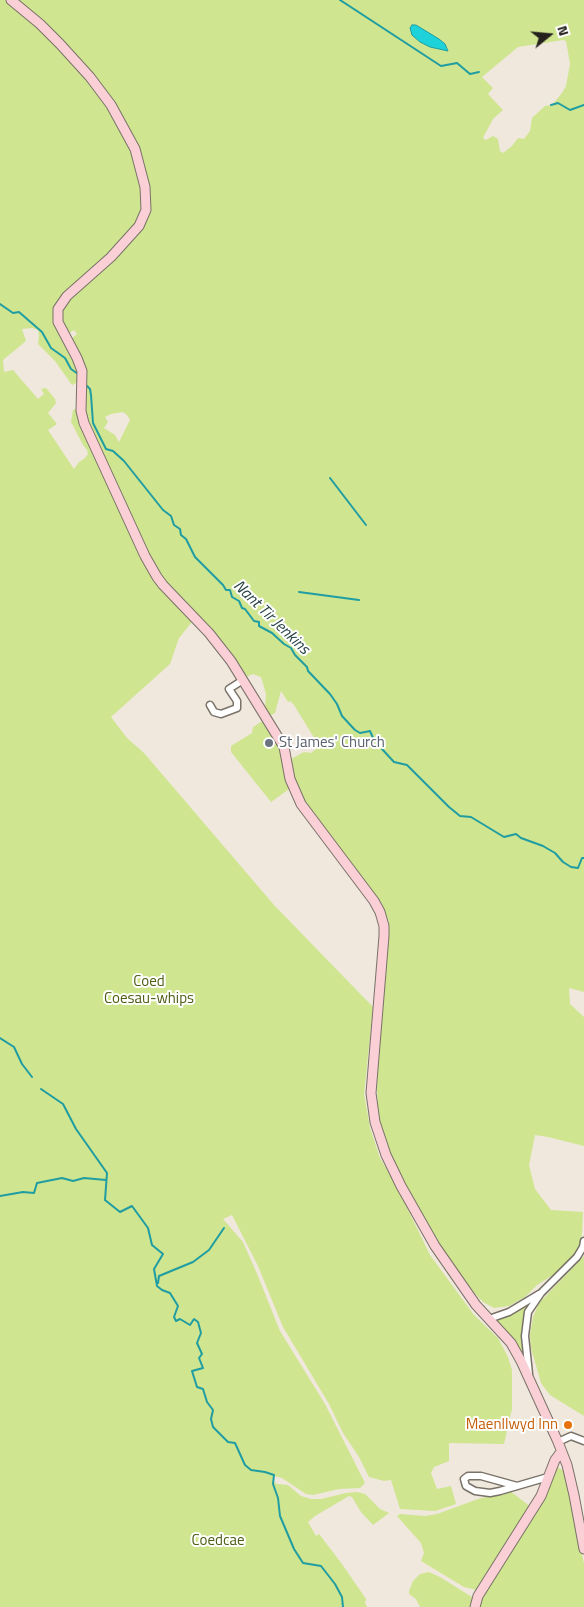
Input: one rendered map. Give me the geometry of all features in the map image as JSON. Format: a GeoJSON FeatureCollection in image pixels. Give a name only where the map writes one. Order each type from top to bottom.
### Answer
{"type":"FeatureCollection","features":[{"type":"Feature","properties":{"kind":"street"},"geometry":{"type":"LineString","coordinates":[[11,0],[40,24],[90,77],[111,105],[136,149],[145,187],[146,210],[139,226],[132,236],[61,302],[57,315],[58,322],[82,371],[81,411],[84,423],[145,556],[163,585],[217,642],[243,680],[284,747],[290,779],[301,804],[374,901],[380,912],[384,926],[384,936],[371,1093],[375,1122],[386,1155],[435,1246],[466,1290],[511,1343],[530,1381],[558,1442],[570,1475],[584,1549]]}},
{"type":"Feature","properties":{"kind":"street"},"geometry":{"type":"LineString","coordinates":[[210,705],[214,712],[221,714],[237,708],[236,701],[229,689],[243,680]]}},
{"type":"Feature","properties":{"kind":"street"},"geometry":{"type":"LineString","coordinates":[[530,1381],[525,1336],[528,1312],[541,1293],[577,1257],[584,1241]]}},
{"type":"Feature","properties":{"kind":"street"},"geometry":{"type":"LineString","coordinates":[[489,1319],[509,1312],[541,1293]]}},
{"type":"Feature","properties":{"kind":"street"},"geometry":{"type":"LineString","coordinates":[[558,1442],[571,1436],[584,1440]]}},
{"type":"Feature","properties":{"kind":"street"},"geometry":{"type":"LineString","coordinates":[[476,1607],[478,1596],[541,1496],[555,1460],[561,1452]]}},
{"type":"Feature","properties":{"kind":"street"},"geometry":{"type":"LineString","coordinates":[[517,1486],[481,1476],[468,1476],[464,1479],[466,1486],[475,1491],[490,1493],[517,1486],[548,1477]]}},
{"type":"Feature","properties":{"kind":"green space"},"geometry":{"type":"Polygon","coordinates":[[[0,0],[584,0],[584,992],[569,988],[570,1004],[584,1017],[584,1146],[535,1135],[529,1165],[535,1189],[551,1210],[583,1212],[580,1246],[575,1254],[553,1275],[537,1285],[525,1297],[509,1306],[494,1308],[483,1302],[465,1283],[413,1203],[379,1128],[377,1088],[380,1022],[389,922],[384,910],[302,798],[291,772],[291,759],[304,752],[311,753],[321,745],[313,736],[294,705],[290,701],[288,702],[281,691],[275,713],[270,716],[265,708],[266,694],[261,677],[253,674],[246,677],[231,661],[234,658],[228,648],[139,552],[151,575],[192,622],[179,638],[170,664],[111,717],[127,738],[144,753],[274,905],[373,1007],[364,1094],[370,1128],[380,1158],[394,1181],[430,1255],[474,1315],[498,1338],[508,1357],[512,1370],[512,1409],[504,1444],[449,1443],[449,1461],[434,1467],[431,1473],[437,1489],[451,1486],[456,1504],[435,1511],[400,1509],[391,1480],[384,1481],[369,1477],[359,1457],[343,1433],[329,1404],[283,1327],[258,1266],[232,1215],[223,1219],[243,1242],[280,1331],[325,1404],[365,1483],[360,1488],[339,1489],[313,1495],[306,1494],[282,1478],[274,1476],[273,1481],[277,1484],[288,1485],[301,1496],[311,1499],[321,1499],[346,1493],[357,1492],[365,1494],[380,1509],[389,1513],[373,1525],[361,1512],[352,1497],[349,1496],[308,1522],[316,1536],[319,1534],[342,1564],[366,1599],[367,1607],[0,1607],[0,0]],[[566,41],[518,47],[482,77],[493,88],[488,94],[503,110],[493,119],[483,138],[486,140],[493,136],[498,139],[500,151],[503,153],[518,138],[524,139],[530,131],[532,118],[545,106],[552,105],[566,86],[570,64],[566,41]],[[32,328],[22,329],[26,341],[3,360],[4,372],[13,370],[38,399],[44,394],[41,389],[46,388],[55,399],[56,403],[48,413],[57,424],[48,430],[74,469],[88,454],[71,422],[73,410],[78,408],[86,374],[71,339],[77,334],[74,330],[68,334],[64,328],[59,335],[76,367],[78,382],[72,385],[55,361],[38,344],[38,330],[32,328]],[[123,412],[105,417],[108,422],[104,428],[115,435],[119,442],[130,420],[123,412]]]}},
{"type":"Feature","properties":{"kind":"green space"},"geometry":{"type":"Polygon","coordinates":[[[264,720],[282,746],[292,787],[271,802],[231,752],[231,746],[252,733],[253,727],[264,720]]]}},
{"type":"Feature","properties":{"kind":"green space"},"geometry":{"type":"Polygon","coordinates":[[[584,1256],[584,1416],[550,1395],[541,1383],[531,1348],[530,1335],[533,1317],[539,1303],[584,1256]]]}},
{"type":"Feature","properties":{"kind":"green space"},"geometry":{"type":"Polygon","coordinates":[[[528,1304],[525,1317],[525,1365],[495,1320],[519,1311],[528,1304]]]}},
{"type":"Feature","properties":{"kind":"green space"},"geometry":{"type":"Polygon","coordinates":[[[556,1468],[566,1472],[584,1564],[584,1607],[478,1607],[482,1597],[556,1468]]]}},
{"type":"Feature","properties":{"kind":"green space"},"geometry":{"type":"Polygon","coordinates":[[[510,1491],[531,1507],[477,1590],[464,1587],[421,1561],[424,1553],[421,1543],[397,1516],[400,1514],[425,1516],[437,1514],[478,1499],[510,1491]]]}},
{"type":"Feature","properties":{"kind":"green space"},"geometry":{"type":"Polygon","coordinates":[[[429,1572],[472,1597],[471,1607],[420,1607],[416,1599],[409,1594],[409,1591],[413,1581],[420,1574],[429,1572]]]}},
{"type":"Feature","properties":{"kind":"water"},"geometry":{"type":"Polygon","coordinates":[[[412,25],[416,25],[439,39],[445,44],[448,51],[430,47],[420,42],[412,35],[410,28],[412,25]]]}},
{"type":"Feature","properties":{"kind":"waterway"},"geometry":{"type":"LineString","coordinates":[[340,0],[441,66],[457,63],[470,74],[479,72]]}},
{"type":"Feature","properties":{"kind":"waterway"},"geometry":{"type":"LineString","coordinates":[[551,105],[558,103],[570,110],[584,105]]}},
{"type":"Feature","properties":{"kind":"waterway","name":"Nant Tir Jenkins"},"geometry":{"type":"LineString","coordinates":[[0,304],[13,313],[19,312],[42,332],[51,348],[65,358],[71,369],[78,374]]}},
{"type":"Feature","properties":{"kind":"waterway","name":"Nant Tir Jenkins"},"geometry":{"type":"LineString","coordinates":[[85,384],[90,389],[93,423],[106,449],[113,451],[124,461],[163,510],[171,516],[174,525],[180,529],[181,535],[186,539],[195,557],[226,590],[230,590],[232,597],[239,601],[242,608],[245,609],[254,621],[259,622],[259,626],[272,633],[291,648],[307,667],[308,671],[330,694],[342,716],[355,730],[360,733],[370,731],[373,738],[384,744],[382,749],[394,762],[407,765],[460,816],[471,817],[504,837],[516,834],[521,838],[543,846],[555,853],[563,862],[571,867],[578,868],[582,858],[584,858]]}},
{"type":"Feature","properties":{"kind":"waterway"},"geometry":{"type":"LineString","coordinates":[[330,478],[366,525]]}},
{"type":"Feature","properties":{"kind":"waterway"},"geometry":{"type":"LineString","coordinates":[[299,592],[359,600]]}},
{"type":"Feature","properties":{"kind":"waterway"},"geometry":{"type":"LineString","coordinates":[[0,1038],[14,1047],[22,1064],[32,1077]]}},
{"type":"Feature","properties":{"kind":"waterway"},"geometry":{"type":"LineString","coordinates":[[41,1089],[63,1104],[76,1129],[107,1173],[105,1200],[120,1212],[132,1206],[148,1228],[152,1245],[163,1254],[154,1269],[157,1286],[170,1293],[178,1306],[174,1317],[176,1321],[180,1319],[190,1325],[194,1319],[198,1322],[201,1333],[197,1343],[202,1354],[199,1358],[203,1368],[192,1371],[197,1387],[203,1389],[207,1402],[213,1410],[211,1419],[213,1427],[228,1442],[235,1443],[245,1465],[251,1470],[274,1475],[273,1484],[278,1498],[280,1516],[294,1549],[303,1563],[321,1566],[342,1597],[343,1607]]}},
{"type":"Feature","properties":{"kind":"waterway"},"geometry":{"type":"LineString","coordinates":[[0,1196],[23,1192],[34,1193],[37,1183],[62,1178],[73,1181],[84,1178],[106,1180]]}},
{"type":"Feature","properties":{"kind":"waterway"},"geometry":{"type":"LineString","coordinates":[[158,1283],[159,1276],[193,1262],[209,1250],[224,1228]]}},
{"type":"Feature","properties":{"kind":"place","name":"St James' Church"},"geometry":{"type":"Point","coordinates":[269,743]}},
{"type":"Feature","properties":{"kind":"place","name":"Maenllwyd Inn"},"geometry":{"type":"Point","coordinates":[568,1425]}},
{"type":"Feature","properties":{"kind":"park label","name":"Coed Coesau-whips"},"geometry":{"type":"Point","coordinates":[149,990]}},
{"type":"Feature","properties":{"kind":"park label","name":"Coedcae"},"geometry":{"type":"Point","coordinates":[218,1541]}}]}
